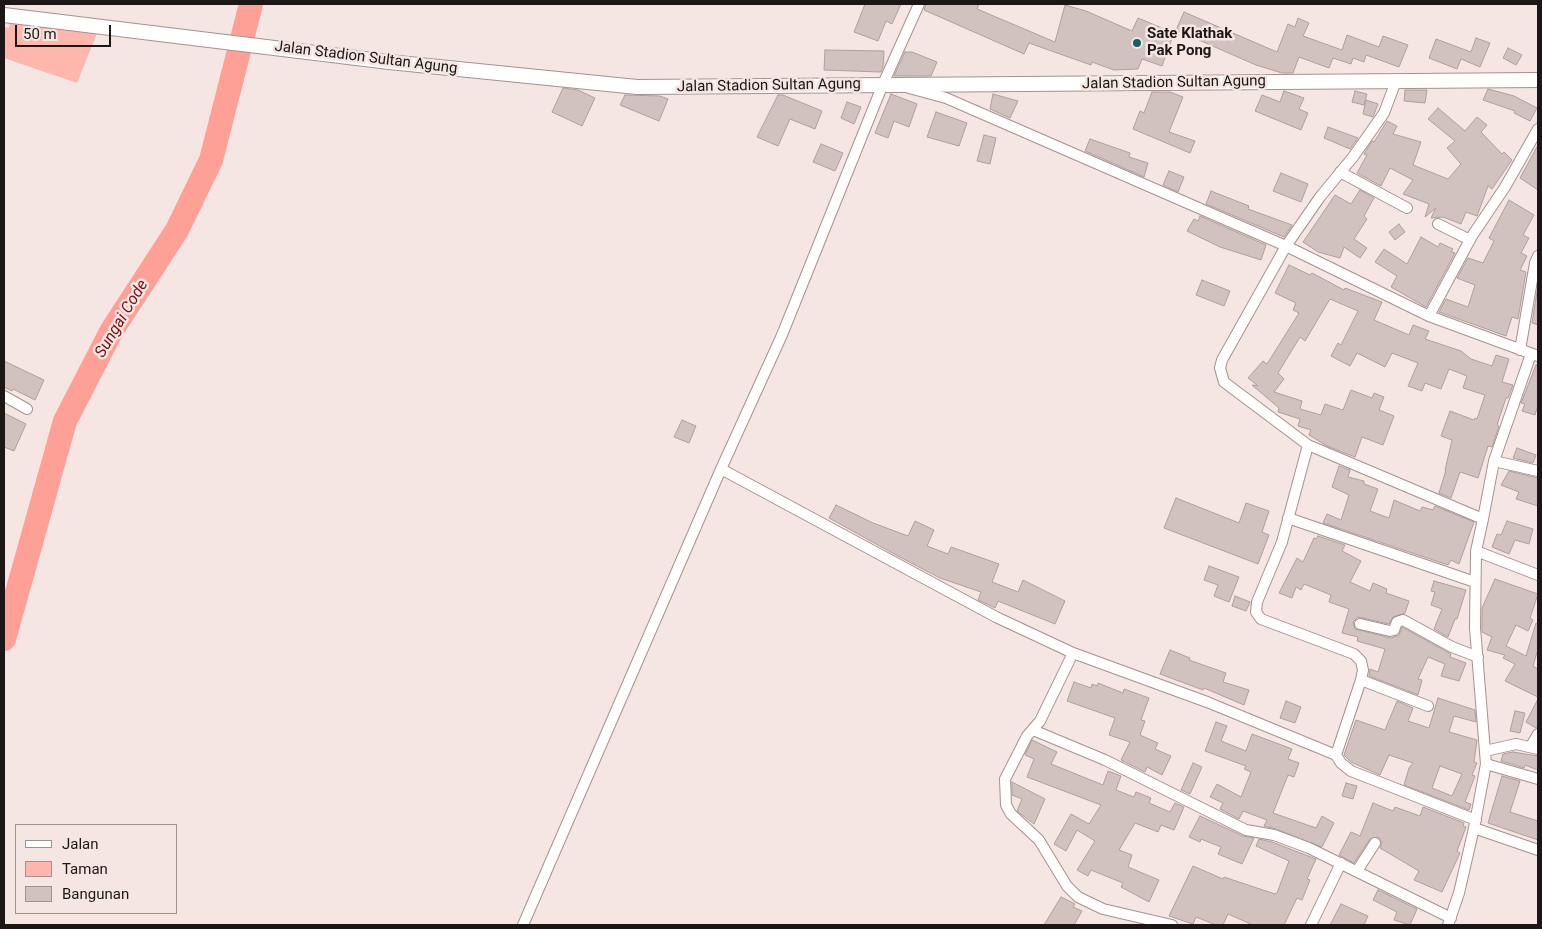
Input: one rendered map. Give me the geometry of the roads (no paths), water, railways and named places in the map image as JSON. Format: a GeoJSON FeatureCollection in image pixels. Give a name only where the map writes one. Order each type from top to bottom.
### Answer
{"type":"FeatureCollection","features":[{"type":"Feature","properties":{"kind":"main road","name":"Jalan Stadion Sultan Agung"},"geometry":{"type":"LineString","coordinates":[[4,15],[389,62],[608,85],[696,87],[1538,80]]}},
{"type":"Feature","properties":{"kind":"street"},"geometry":{"type":"LineString","coordinates":[[523,925],[890,85],[919,4]]}},
{"type":"Feature","properties":{"kind":"street"},"geometry":{"type":"LineString","coordinates":[[1396,80],[1384,113],[1286,246],[1222,360],[1221,376],[1224,382],[1308,445],[1483,519]]}},
{"type":"Feature","properties":{"kind":"street"},"geometry":{"type":"LineString","coordinates":[[890,85],[946,98],[1286,246],[1429,316],[1535,355],[1494,461],[1476,551],[1475,582],[1478,657],[1486,764],[1475,824],[1450,922],[1341,863],[1274,835],[1246,830],[1104,760],[1033,730]]}},
{"type":"Feature","properties":{"kind":"street"},"geometry":{"type":"LineString","coordinates":[[1429,316],[1470,240],[1505,187],[1538,129]]}},
{"type":"Feature","properties":{"kind":"street"},"geometry":{"type":"LineString","coordinates":[[1340,172],[1407,208]]}},
{"type":"Feature","properties":{"kind":"street"},"geometry":{"type":"LineString","coordinates":[[1438,224],[1470,240]]}},
{"type":"Feature","properties":{"kind":"street"},"geometry":{"type":"LineString","coordinates":[[1520,350],[1535,263],[1538,256]]}},
{"type":"Feature","properties":{"kind":"street"},"geometry":{"type":"LineString","coordinates":[[4,396],[27,409]]}},
{"type":"Feature","properties":{"kind":"street"},"geometry":{"type":"LineString","coordinates":[[1308,445],[1282,542],[1257,602],[1256,612],[1261,619],[1354,654],[1361,660],[1363,670],[1361,680],[1336,755]]}},
{"type":"Feature","properties":{"kind":"street"},"geometry":{"type":"LineString","coordinates":[[1494,461],[1538,471]]}},
{"type":"Feature","properties":{"kind":"street"},"geometry":{"type":"LineString","coordinates":[[721,469],[996,617],[1073,653],[1207,702],[1336,755],[1341,764],[1351,771],[1538,850]]}},
{"type":"Feature","properties":{"kind":"street"},"geometry":{"type":"LineString","coordinates":[[1288,518],[1475,582]]}},
{"type":"Feature","properties":{"kind":"street"},"geometry":{"type":"LineString","coordinates":[[1476,551],[1538,575]]}},
{"type":"Feature","properties":{"kind":"street"},"geometry":{"type":"LineString","coordinates":[[1360,624],[1394,630],[1397,622],[1402,620],[1452,647],[1478,657]]}},
{"type":"Feature","properties":{"kind":"street"},"geometry":{"type":"LineString","coordinates":[[1073,653],[1044,712],[1016,755],[1005,779],[1004,792],[1011,814],[1038,840],[1067,886],[1078,897],[1103,909],[1172,925]]}},
{"type":"Feature","properties":{"kind":"street"},"geometry":{"type":"LineString","coordinates":[[1361,680],[1428,706]]}},
{"type":"Feature","properties":{"kind":"street"},"geometry":{"type":"LineString","coordinates":[[1485,751],[1516,744],[1535,748],[1538,734]]}},
{"type":"Feature","properties":{"kind":"street"},"geometry":{"type":"LineString","coordinates":[[1486,764],[1538,780]]}},
{"type":"Feature","properties":{"kind":"street"},"geometry":{"type":"LineString","coordinates":[[1357,871],[1375,843]]}},
{"type":"Feature","properties":{"kind":"street"},"geometry":{"type":"LineString","coordinates":[[1311,925],[1341,863]]}},
{"type":"Feature","properties":{"kind":"waterway","name":"Sungai Code"},"geometry":{"type":"LineString","coordinates":[[4,639],[65,421],[112,330],[177,230],[211,160],[251,4]]}},
{"type":"Feature","properties":{"kind":"place","name":"Sate Klathak Pak Pong"},"geometry":{"type":"Point","coordinates":[1137,43]}}]}
